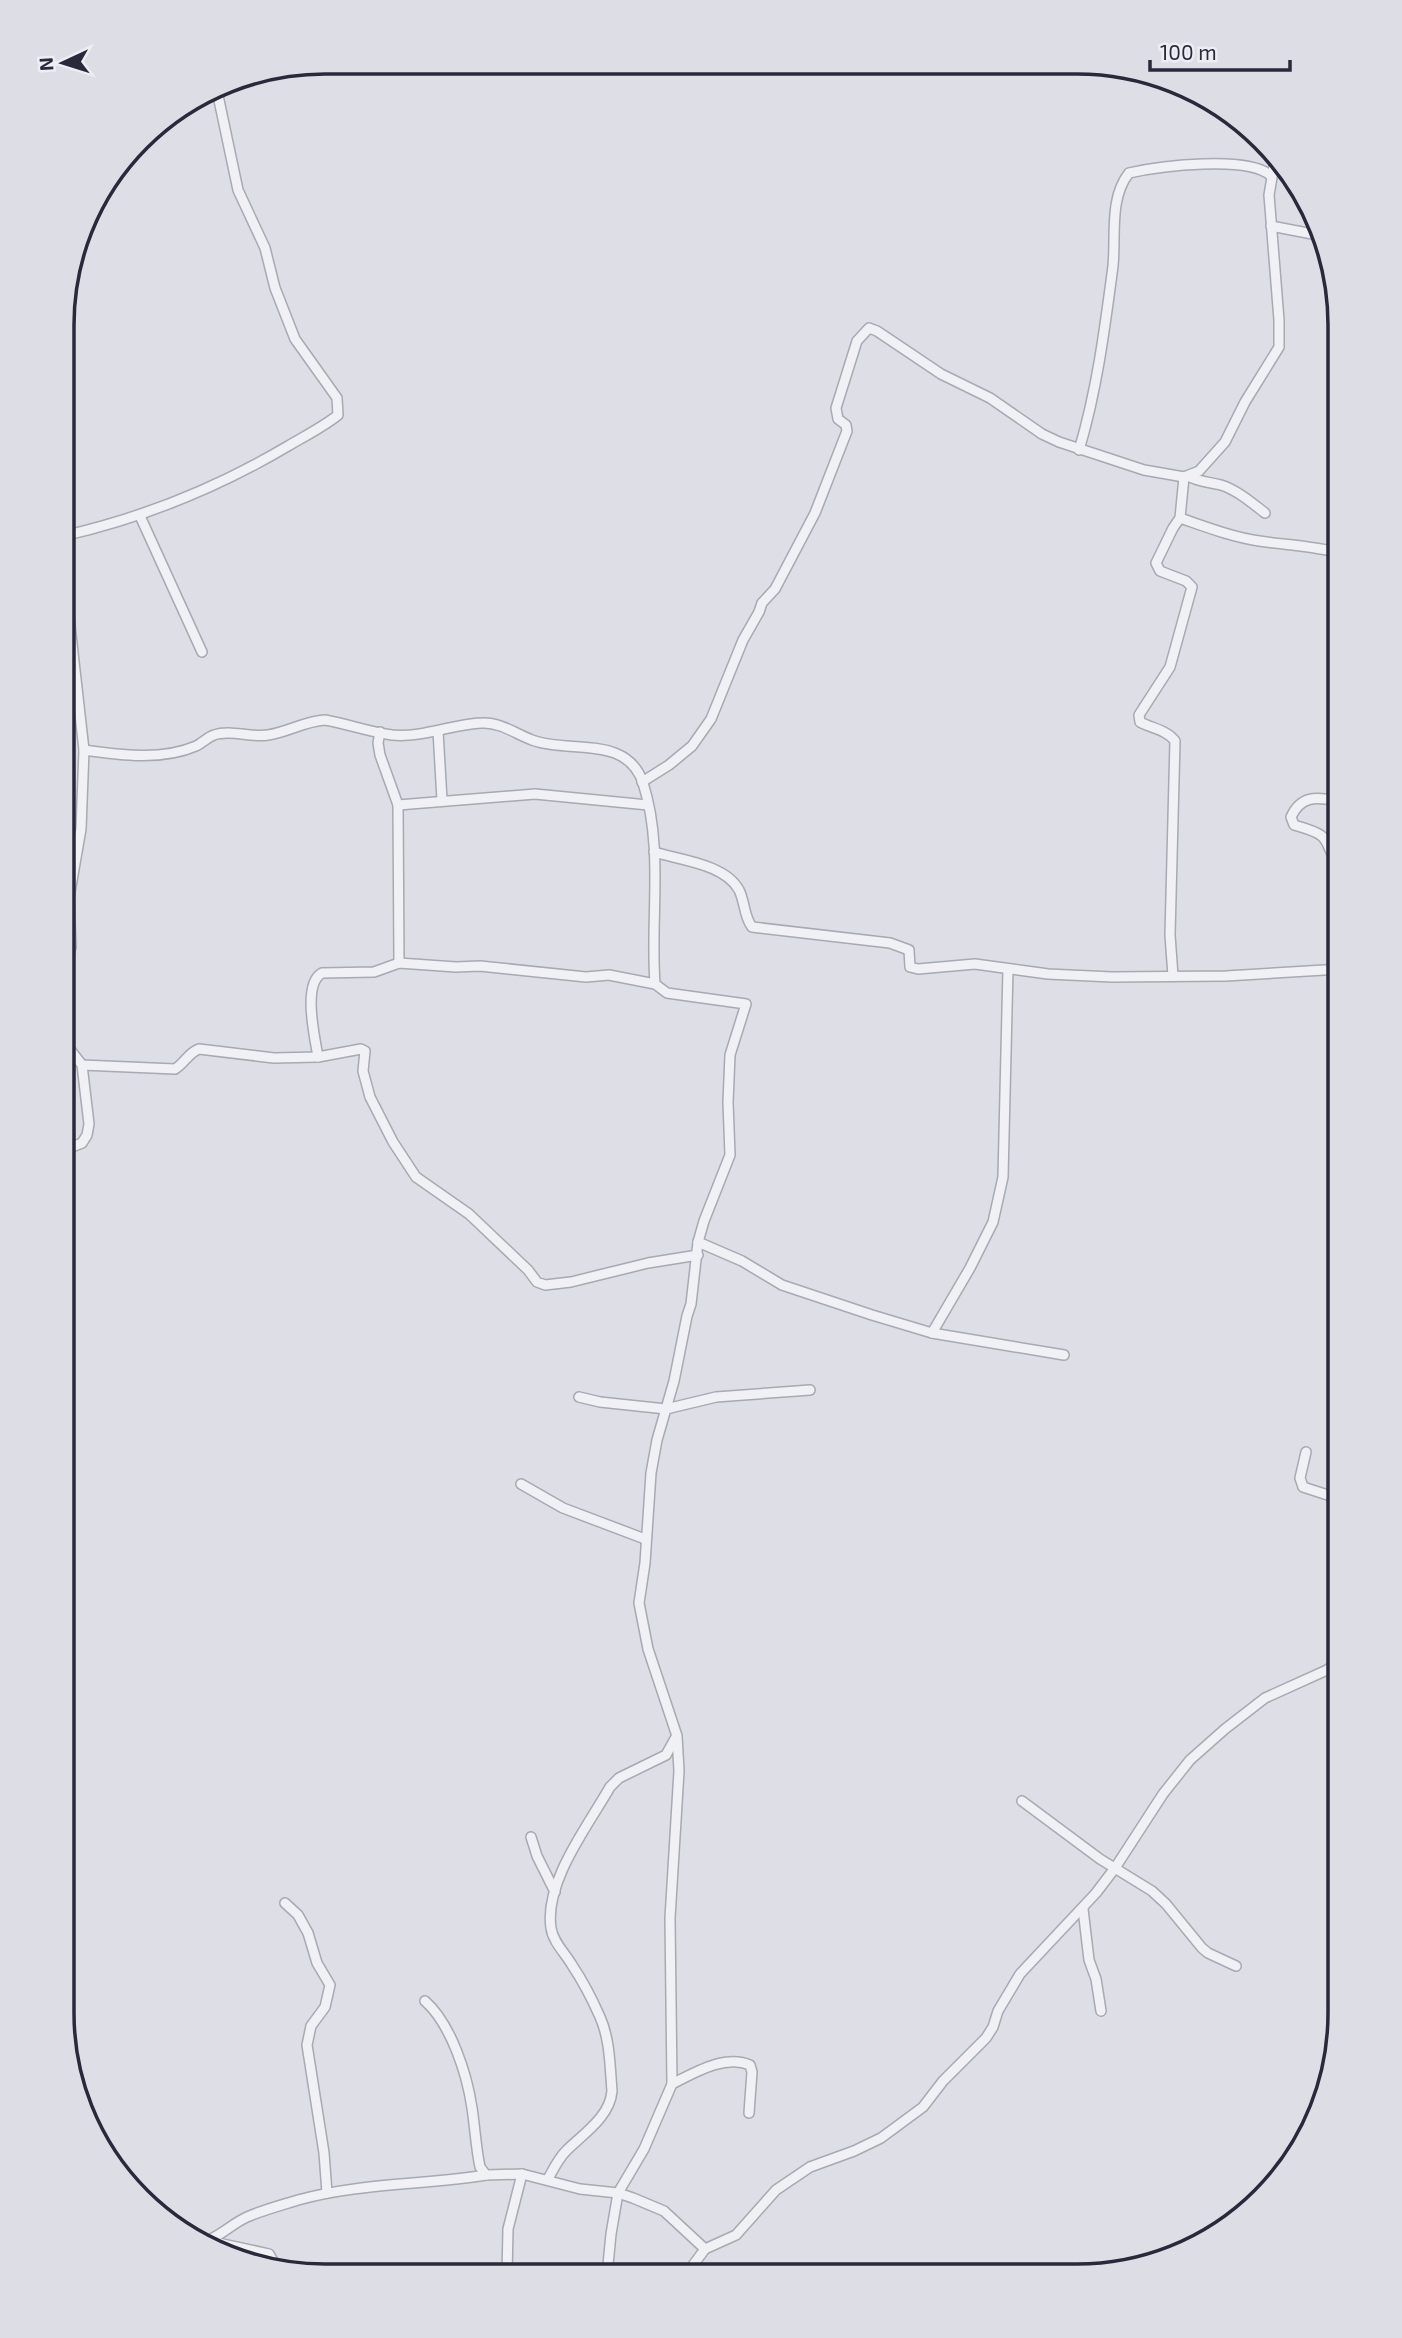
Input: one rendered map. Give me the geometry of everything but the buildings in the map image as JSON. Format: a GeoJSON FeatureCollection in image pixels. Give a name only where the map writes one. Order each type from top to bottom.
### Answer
{"type":"FeatureCollection","features":[{"type":"Feature","properties":{"kind":"street"},"geometry":{"type":"LineString","coordinates":[[74,533],[141,516],[195,495],[241,472],[338,415],[337,398],[295,339],[275,288],[265,248],[238,190],[218,97]]}},
{"type":"Feature","properties":{"kind":"street"},"geometry":{"type":"LineString","coordinates":[[1079,450],[1092,408],[1112,266],[1116,209],[1123,180],[1129,173],[1154,168],[1235,164],[1257,168],[1271,176]]}},
{"type":"Feature","properties":{"kind":"street"},"geometry":{"type":"LineString","coordinates":[[1186,477],[1199,471],[1225,442],[1245,402],[1279,347],[1269,195],[1273,167]]}},
{"type":"Feature","properties":{"kind":"street"},"geometry":{"type":"LineString","coordinates":[[1271,226],[1311,234]]}},
{"type":"Feature","properties":{"kind":"street"},"geometry":{"type":"LineString","coordinates":[[642,782],[692,746],[706,727],[743,640],[762,603],[775,589],[815,513],[847,431],[846,425],[836,414],[838,400],[857,341],[869,328],[942,374],[990,398],[1042,434],[1079,450],[1144,470],[1223,485],[1265,513]]}},
{"type":"Feature","properties":{"kind":"street"},"geometry":{"type":"LineString","coordinates":[[1173,976],[1170,935],[1175,741],[1164,732],[1140,722],[1139,715],[1170,667],[1191,593],[1192,587],[1186,581],[1160,571],[1156,563],[1180,518],[1186,477]]}},
{"type":"Feature","properties":{"kind":"street"},"geometry":{"type":"LineString","coordinates":[[141,516],[202,652]]}},
{"type":"Feature","properties":{"kind":"street"},"geometry":{"type":"LineString","coordinates":[[1180,518],[1249,539],[1328,550]]}},
{"type":"Feature","properties":{"kind":"street"},"geometry":{"type":"LineString","coordinates":[[74,662],[84,750],[81,829],[74,869]]}},
{"type":"Feature","properties":{"kind":"street"},"geometry":{"type":"LineString","coordinates":[[84,750],[124,755],[168,753],[197,746],[213,735],[264,736],[315,720],[325,720],[395,735],[438,732],[485,722],[534,741],[616,753],[630,760],[642,782],[654,831],[655,984]]}},
{"type":"Feature","properties":{"kind":"street"},"geometry":{"type":"LineString","coordinates":[[380,732],[380,755],[398,805],[399,962]]}},
{"type":"Feature","properties":{"kind":"street"},"geometry":{"type":"LineString","coordinates":[[438,732],[442,800]]}},
{"type":"Feature","properties":{"kind":"street"},"geometry":{"type":"LineString","coordinates":[[398,805],[536,794],[648,805]]}},
{"type":"Feature","properties":{"kind":"street"},"geometry":{"type":"LineString","coordinates":[[1328,800],[1304,800],[1292,817],[1294,825],[1318,832],[1328,846]]}},
{"type":"Feature","properties":{"kind":"street"},"geometry":{"type":"LineString","coordinates":[[654,852],[726,873],[740,892],[748,922],[752,927],[890,943],[909,950],[910,967],[918,969],[975,964],[1048,974],[1173,976],[1226,976],[1328,970]]}},
{"type":"Feature","properties":{"kind":"street"},"geometry":{"type":"LineString","coordinates":[[318,1057],[312,1017],[312,984],[317,976],[374,972],[399,962],[456,967],[480,966],[586,977],[608,975],[655,984],[667,993],[746,1004],[730,1055],[730,1155],[698,1242],[691,1304],[652,1473],[639,1603],[641,1621],[677,1736],[679,1777],[669,1962],[672,2084],[644,2148],[618,2193],[608,2264]]}},
{"type":"Feature","properties":{"kind":"street"},"geometry":{"type":"LineString","coordinates":[[932,1333],[970,1268],[998,1207],[1003,1177],[1008,969]]}},
{"type":"Feature","properties":{"kind":"street"},"geometry":{"type":"LineString","coordinates":[[82,1065],[175,1069],[183,1064],[192,1051],[199,1049],[274,1058],[318,1057],[360,1049],[365,1051],[363,1070],[370,1097],[393,1142],[416,1177],[469,1214],[528,1270],[537,1282],[545,1285],[571,1282],[649,1263],[698,1255]]}},
{"type":"Feature","properties":{"kind":"street"},"geometry":{"type":"LineString","coordinates":[[74,1055],[82,1065],[88,1113],[87,1135],[74,1148]]}},
{"type":"Feature","properties":{"kind":"street"},"geometry":{"type":"LineString","coordinates":[[698,1242],[742,1261],[782,1284],[932,1333],[1064,1355]]}},
{"type":"Feature","properties":{"kind":"street"},"geometry":{"type":"LineString","coordinates":[[579,1397],[666,1409],[716,1397],[810,1390]]}},
{"type":"Feature","properties":{"kind":"street"},"geometry":{"type":"LineString","coordinates":[[1306,1452],[1300,1478],[1303,1487],[1328,1495]]}},
{"type":"Feature","properties":{"kind":"street"},"geometry":{"type":"LineString","coordinates":[[521,1484],[563,1508],[645,1539]]}},
{"type":"Feature","properties":{"kind":"street"},"geometry":{"type":"LineString","coordinates":[[694,2264],[705,2249],[736,2235],[776,2190],[810,2167],[881,2138],[923,2107],[943,2081],[986,2038],[1020,1974],[1083,1909],[1115,1868],[1176,1775],[1207,1744],[1265,1698],[1328,1670]]}},
{"type":"Feature","properties":{"kind":"street"},"geometry":{"type":"LineString","coordinates":[[548,2179],[560,2158],[591,2129],[612,2100],[602,2021],[573,1967],[554,1939],[551,1927],[555,1892],[570,1854],[610,1787],[619,1778],[666,1755],[677,1736]]}},
{"type":"Feature","properties":{"kind":"street"},"geometry":{"type":"LineString","coordinates":[[1022,1801],[1115,1868],[1152,1891],[1166,1903],[1208,1953],[1236,1966]]}},
{"type":"Feature","properties":{"kind":"street"},"geometry":{"type":"LineString","coordinates":[[531,1837],[555,1892]]}},
{"type":"Feature","properties":{"kind":"street"},"geometry":{"type":"LineString","coordinates":[[285,1903],[298,1915],[308,1933],[317,1963],[330,1984],[325,2007],[311,2026],[307,2045],[324,2153],[327,2193]]}},
{"type":"Feature","properties":{"kind":"street"},"geometry":{"type":"LineString","coordinates":[[1083,1909],[1089,1960],[1096,1979],[1101,2011]]}},
{"type":"Feature","properties":{"kind":"street"},"geometry":{"type":"LineString","coordinates":[[425,2001],[440,2018],[453,2045],[470,2099],[480,2167],[486,2175]]}},
{"type":"Feature","properties":{"kind":"street"},"geometry":{"type":"LineString","coordinates":[[672,2084],[719,2063],[744,2062],[750,2065],[752,2072],[748,2113]]}},
{"type":"Feature","properties":{"kind":"street"},"geometry":{"type":"LineString","coordinates":[[211,2238],[247,2217],[327,2193],[486,2175],[522,2174],[580,2189],[618,2193],[664,2211],[705,2249]]}},
{"type":"Feature","properties":{"kind":"street"},"geometry":{"type":"LineString","coordinates":[[506,2264],[508,2229],[522,2174]]}},
{"type":"Feature","properties":{"kind":"street"},"geometry":{"type":"LineString","coordinates":[[235,2248],[269,2254],[272,2259]]}}]}
